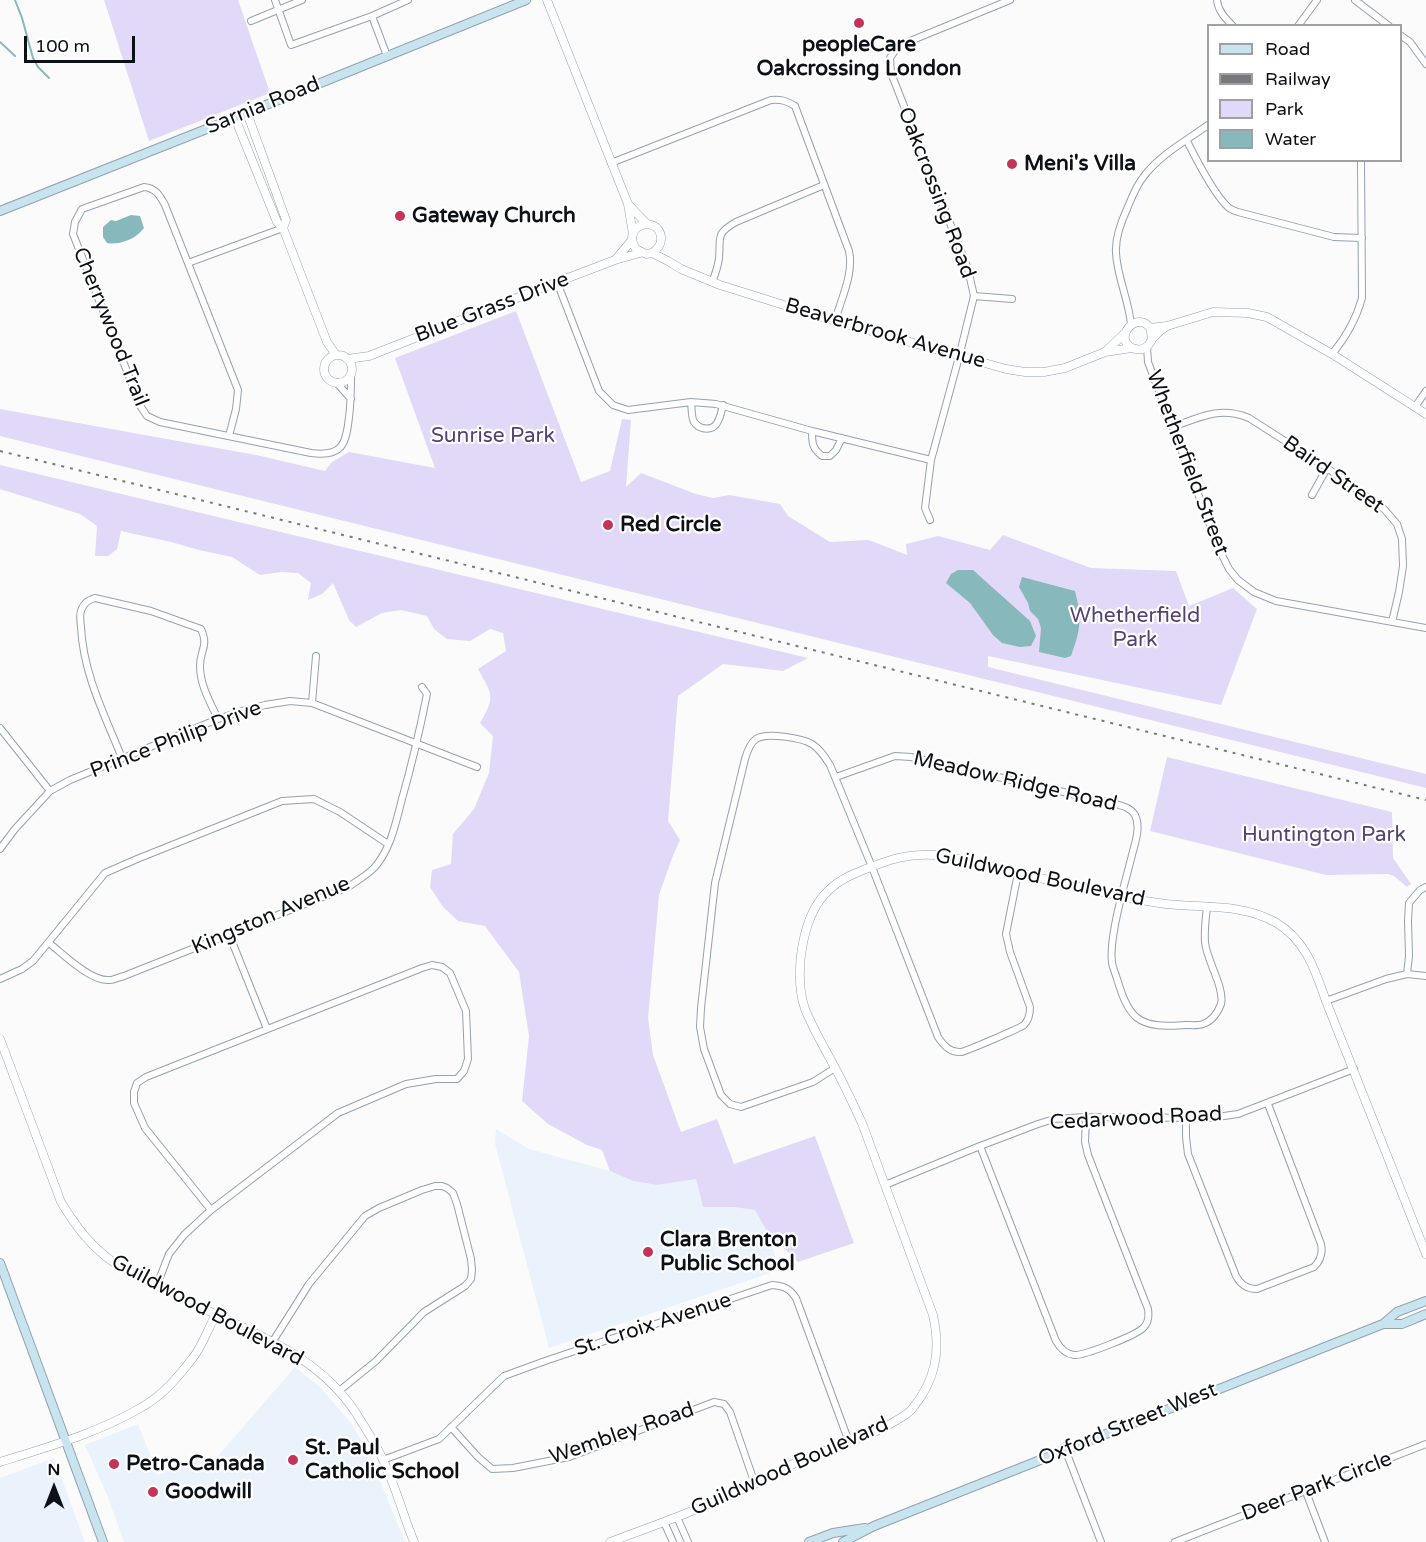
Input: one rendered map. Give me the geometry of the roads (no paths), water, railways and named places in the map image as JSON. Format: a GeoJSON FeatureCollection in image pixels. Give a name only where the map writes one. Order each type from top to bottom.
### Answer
{"type":"FeatureCollection","features":[{"type":"Feature","properties":{"kind":"main road","name":"Sarnia Road"},"geometry":{"type":"LineString","coordinates":[[0,211],[525,0]]}},
{"type":"Feature","properties":{"kind":"main road"},"geometry":{"type":"LineString","coordinates":[[0,1263],[103,1542]]}},
{"type":"Feature","properties":{"kind":"main road","name":"Oxford Street West"},"geometry":{"type":"LineString","coordinates":[[843,1542],[874,1526],[1383,1324],[1397,1312],[1426,1301]]}},
{"type":"Feature","properties":{"kind":"main road","name":"Oxford Street West"},"geometry":{"type":"LineString","coordinates":[[1383,1324],[1402,1324],[1426,1314]]}},
{"type":"Feature","properties":{"kind":"main road","name":"Oxford Street West"},"geometry":{"type":"LineString","coordinates":[[809,1542],[834,1533],[874,1526]]}},
{"type":"Feature","properties":{"kind":"street"},"geometry":{"type":"LineString","coordinates":[[275,0],[291,45],[372,16],[408,0]]}},
{"type":"Feature","properties":{"kind":"street"},"geometry":{"type":"LineString","coordinates":[[251,21],[302,0]]}},
{"type":"Feature","properties":{"kind":"street"},"geometry":{"type":"LineString","coordinates":[[547,0],[628,204],[633,245],[640,253],[646,254],[657,250],[661,244]]}},
{"type":"Feature","properties":{"kind":"street","name":"Oakcrossing Road"},"geometry":{"type":"LineString","coordinates":[[930,520],[925,507],[931,460],[974,296],[968,269],[891,73],[890,58],[898,46],[1010,0]]}},
{"type":"Feature","properties":{"kind":"street"},"geometry":{"type":"LineString","coordinates":[[1217,0],[1220,12],[1231,24]]}},
{"type":"Feature","properties":{"kind":"street"},"geometry":{"type":"LineString","coordinates":[[1299,24],[1317,0]]}},
{"type":"Feature","properties":{"kind":"street"},"geometry":{"type":"LineString","coordinates":[[1355,0],[1386,24]]}},
{"type":"Feature","properties":{"kind":"street"},"geometry":{"type":"LineString","coordinates":[[372,16],[387,56]]}},
{"type":"Feature","properties":{"kind":"street"},"geometry":{"type":"LineString","coordinates":[[1402,36],[1410,42],[1426,64]]}},
{"type":"Feature","properties":{"kind":"street"},"geometry":{"type":"LineString","coordinates":[[611,163],[771,100],[779,99],[795,106],[851,260],[835,321]]}},
{"type":"Feature","properties":{"kind":"street"},"geometry":{"type":"LineString","coordinates":[[247,113],[286,220],[284,228]]}},
{"type":"Feature","properties":{"kind":"street"},"geometry":{"type":"LineString","coordinates":[[235,118],[277,222],[284,228],[332,357]]}},
{"type":"Feature","properties":{"kind":"street"},"geometry":{"type":"LineString","coordinates":[[1131,325],[1130,310],[1116,251],[1122,220],[1135,189],[1144,175],[1161,157],[1207,126]]}},
{"type":"Feature","properties":{"kind":"street"},"geometry":{"type":"LineString","coordinates":[[1187,141],[1219,197],[1229,208],[1314,233],[1334,237],[1362,238]]}},
{"type":"Feature","properties":{"kind":"street"},"geometry":{"type":"LineString","coordinates":[[1332,354],[1357,316],[1362,298],[1361,162]]}},
{"type":"Feature","properties":{"kind":"street"},"geometry":{"type":"LineString","coordinates":[[712,282],[719,260],[719,239],[724,229],[824,185]]}},
{"type":"Feature","properties":{"kind":"street","name":"Cherrywood Trail"},"geometry":{"type":"LineString","coordinates":[[230,436],[238,390],[165,205],[159,195],[151,188],[144,187],[82,209],[75,222],[73,234],[141,407],[147,416],[160,422],[311,453],[329,453],[341,447],[347,437],[351,372]]}},
{"type":"Feature","properties":{"kind":"street"},"geometry":{"type":"LineString","coordinates":[[628,204],[647,224]]}},
{"type":"Feature","properties":{"kind":"street"},"geometry":{"type":"LineString","coordinates":[[632,237],[641,225],[652,225],[660,233],[661,244],[668,261]]}},
{"type":"Feature","properties":{"kind":"street"},"geometry":{"type":"LineString","coordinates":[[188,264],[284,228]]}},
{"type":"Feature","properties":{"kind":"street","name":"Blue Grass Drive"},"geometry":{"type":"LineString","coordinates":[[615,260],[632,237]]}},
{"type":"Feature","properties":{"kind":"street","name":"Blue Grass Drive"},"geometry":{"type":"LineString","coordinates":[[347,359],[369,356],[615,260],[640,253]]}},
{"type":"Feature","properties":{"kind":"street","name":"Beaverbrook Avenue"},"geometry":{"type":"LineString","coordinates":[[652,253],[712,282],[835,321],[1006,369],[1044,372],[1065,368],[1106,352],[1134,349]]}},
{"type":"Feature","properties":{"kind":"street"},"geometry":{"type":"LineString","coordinates":[[558,282],[599,391],[613,405],[628,410],[698,401],[723,405],[812,431],[931,460]]}},
{"type":"Feature","properties":{"kind":"street"},"geometry":{"type":"LineString","coordinates":[[974,296],[1012,299]]}},
{"type":"Feature","properties":{"kind":"street"},"geometry":{"type":"LineString","coordinates":[[1130,310],[1146,325],[1152,337]]}},
{"type":"Feature","properties":{"kind":"street"},"geometry":{"type":"LineString","coordinates":[[1167,326],[1146,325],[1138,322],[1131,325],[1125,333],[1125,339],[1127,344],[1134,349],[1147,347],[1152,337],[1167,326],[1213,312],[1248,313],[1267,317],[1332,354],[1426,414]]}},
{"type":"Feature","properties":{"kind":"street","name":"Beaverbrook Avenue"},"geometry":{"type":"LineString","coordinates":[[1106,352],[1125,333]]}},
{"type":"Feature","properties":{"kind":"street","name":"Whetherfield Street"},"geometry":{"type":"LineString","coordinates":[[1147,347],[1148,362],[1219,549],[1229,569],[1238,580],[1254,592],[1290,605],[1426,628]]}},
{"type":"Feature","properties":{"kind":"street","name":"Whetherfield Street"},"geometry":{"type":"LineString","coordinates":[[1134,349],[1148,362]]}},
{"type":"Feature","properties":{"kind":"street"},"geometry":{"type":"LineString","coordinates":[[336,382],[345,381],[351,372],[351,364],[342,356],[332,357],[324,368],[325,374],[327,378],[336,382],[351,399]]}},
{"type":"Feature","properties":{"kind":"street","name":"Blue Grass Drive"},"geometry":{"type":"LineString","coordinates":[[351,372],[369,356]]}},
{"type":"Feature","properties":{"kind":"street"},"geometry":{"type":"LineString","coordinates":[[1415,407],[1426,391]]}},
{"type":"Feature","properties":{"kind":"street"},"geometry":{"type":"LineString","coordinates":[[691,402],[695,424],[710,429],[719,421],[723,405]]}},
{"type":"Feature","properties":{"kind":"street","name":"Baird Street"},"geometry":{"type":"LineString","coordinates":[[1173,427],[1210,413],[1237,413],[1249,418],[1327,468],[1384,509],[1397,524],[1402,538],[1403,566],[1392,622]]}},
{"type":"Feature","properties":{"kind":"street"},"geometry":{"type":"LineString","coordinates":[[812,431],[815,451],[822,456],[830,456],[842,438]]}},
{"type":"Feature","properties":{"kind":"street"},"geometry":{"type":"LineString","coordinates":[[1312,495],[1327,468]]}},
{"type":"Feature","properties":{"kind":"street"},"geometry":{"type":"LineString","coordinates":[[122,758],[85,663],[80,616],[82,607],[87,601],[95,598],[140,609],[201,629],[206,640],[200,664],[202,679],[218,719]]}},
{"type":"Feature","properties":{"kind":"street"},"geometry":{"type":"LineString","coordinates":[[312,703],[316,656]]}},
{"type":"Feature","properties":{"kind":"street","name":"Kingston Avenue"},"geometry":{"type":"LineString","coordinates":[[49,943],[77,966],[96,978],[108,981],[348,887],[374,868],[393,831],[418,743],[427,694],[422,687]]}},
{"type":"Feature","properties":{"kind":"street","name":"Prince Philip Drive"},"geometry":{"type":"LineString","coordinates":[[0,849],[15,829],[51,791],[70,780],[218,719],[265,705],[290,701],[312,703],[477,767]]}},
{"type":"Feature","properties":{"kind":"street"},"geometry":{"type":"LineString","coordinates":[[0,728],[51,791]]}},
{"type":"Feature","properties":{"kind":"street"},"geometry":{"type":"LineString","coordinates":[[835,1068],[813,1082],[741,1107],[730,1104],[721,1095],[704,1049],[700,1027],[701,1008],[715,883],[749,747],[756,739],[764,735],[783,737],[811,743],[821,751],[836,777],[938,1037],[943,1046],[951,1050],[961,1052],[1023,1026],[1030,1016],[1030,1007],[1010,952],[1006,934],[1018,873]]}},
{"type":"Feature","properties":{"kind":"street","name":"Meadow Ridge Road"},"geometry":{"type":"LineString","coordinates":[[836,777],[895,756],[911,757],[1126,807],[1134,813],[1137,821],[1137,836],[1112,944],[1111,961],[1129,1007],[1145,1023],[1161,1026],[1202,1024],[1215,1016],[1222,1002],[1204,944],[1207,906]]}},
{"type":"Feature","properties":{"kind":"street"},"geometry":{"type":"LineString","coordinates":[[0,979],[33,961],[105,873],[282,801],[314,798],[340,812],[388,844]]}},
{"type":"Feature","properties":{"kind":"street","name":"Guildwood Boulevard"},"geometry":{"type":"LineString","coordinates":[[610,1542],[755,1484],[803,1459],[885,1428],[910,1411],[932,1377],[937,1347],[933,1315],[862,1123],[820,1041],[805,1008],[800,990],[800,965],[804,936],[809,916],[819,901],[847,877],[897,858],[932,854],[1161,903],[1245,910],[1275,922],[1306,951],[1312,963],[1426,1254]]}},
{"type":"Feature","properties":{"kind":"street"},"geometry":{"type":"LineString","coordinates":[[1407,974],[1409,903],[1420,890],[1426,887]]}},
{"type":"Feature","properties":{"kind":"street"},"geometry":{"type":"LineString","coordinates":[[229,934],[267,1029]]}},
{"type":"Feature","properties":{"kind":"street"},"geometry":{"type":"LineString","coordinates":[[157,1285],[170,1254],[184,1235],[211,1210],[338,1113],[406,1084],[436,1079],[457,1079],[464,1071],[468,1059],[466,1011],[450,973],[432,965],[422,968],[146,1077],[137,1083],[134,1102],[145,1128],[211,1210]]}},
{"type":"Feature","properties":{"kind":"street"},"geometry":{"type":"LineString","coordinates":[[1326,1001],[1386,979],[1407,974],[1426,976]]}},
{"type":"Feature","properties":{"kind":"street","name":"Guildwood Boulevard"},"geometry":{"type":"LineString","coordinates":[[0,1038],[61,1202],[85,1237],[104,1256],[116,1264],[273,1341],[306,1361],[339,1391],[355,1412],[383,1460],[414,1542]]}},
{"type":"Feature","properties":{"kind":"street","name":"Cedarwood Road"},"geometry":{"type":"LineString","coordinates":[[885,1185],[1054,1119],[1210,1118],[1238,1114],[1354,1069]]}},
{"type":"Feature","properties":{"kind":"street"},"geometry":{"type":"LineString","coordinates":[[1186,1118],[1188,1154],[1236,1276],[1247,1288],[1257,1289],[1314,1267],[1322,1253],[1321,1244],[1268,1104]]}},
{"type":"Feature","properties":{"kind":"street"},"geometry":{"type":"LineString","coordinates":[[980,1146],[1056,1341],[1068,1353],[1082,1354],[1137,1333],[1147,1324],[1149,1315],[1088,1155],[1085,1142],[1086,1117]]}},
{"type":"Feature","properties":{"kind":"street"},"geometry":{"type":"LineString","coordinates":[[273,1341],[309,1284],[365,1216],[422,1190],[435,1186],[447,1188],[453,1193],[457,1204],[471,1259],[471,1279],[465,1286],[424,1312],[376,1361],[339,1391]]}},
{"type":"Feature","properties":{"kind":"street","name":"St. Croix Avenue"},"geometry":{"type":"LineString","coordinates":[[383,1460],[438,1439],[504,1376],[772,1285],[783,1286],[790,1290],[796,1298],[849,1442]]}},
{"type":"Feature","properties":{"kind":"street"},"geometry":{"type":"LineString","coordinates":[[0,1462],[102,1427],[143,1407],[168,1387],[194,1357],[216,1314]]}},
{"type":"Feature","properties":{"kind":"street","name":"Wembley Road"},"geometry":{"type":"LineString","coordinates":[[451,1427],[492,1469],[513,1468],[569,1457],[714,1402],[724,1404],[730,1412],[755,1484]]}},
{"type":"Feature","properties":{"kind":"street","name":"Deer Park Circle"},"geometry":{"type":"LineString","coordinates":[[1175,1542],[1426,1444]]}},
{"type":"Feature","properties":{"kind":"street"},"geometry":{"type":"LineString","coordinates":[[1065,1449],[1101,1542]]}},
{"type":"Feature","properties":{"kind":"street"},"geometry":{"type":"LineString","coordinates":[[1306,1492],[1325,1542]]}},
{"type":"Feature","properties":{"kind":"street"},"geometry":{"type":"LineString","coordinates":[[677,1517],[688,1542]]}},
{"type":"Feature","properties":{"kind":"street"},"geometry":{"type":"LineString","coordinates":[[664,1522],[673,1542]]}},
{"type":"Feature","properties":{"kind":"water"},"geometry":{"type":"Polygon","coordinates":[[[131,215],[140,216],[144,228],[127,241],[107,243],[103,237],[103,227],[111,220],[116,221],[131,215]]]}},
{"type":"Feature","properties":{"kind":"water"},"geometry":{"type":"Polygon","coordinates":[[[958,570],[973,570],[1030,621],[1036,636],[1031,646],[1020,647],[1002,643],[993,635],[970,603],[946,583],[951,574],[958,570]]]}},
{"type":"Feature","properties":{"kind":"water"},"geometry":{"type":"Polygon","coordinates":[[[1022,577],[1075,591],[1079,609],[1079,624],[1071,656],[1065,658],[1039,652],[1041,628],[1019,587],[1022,577]]]}},
{"type":"Feature","properties":{"kind":"waterway"},"geometry":{"type":"LineString","coordinates":[[15,0],[33,58],[49,78]]}},
{"type":"Feature","properties":{"kind":"waterway"},"geometry":{"type":"LineString","coordinates":[[0,42],[15,56]]}},
{"type":"Feature","properties":{"kind":"railway"},"geometry":{"type":"LineString","coordinates":[[0,451],[1426,800]]}},
{"type":"Feature","properties":{"kind":"place","name":"peopleCare Oakcrossing London"},"geometry":{"type":"Point","coordinates":[859,23]}},
{"type":"Feature","properties":{"kind":"place","name":"Meni's Villa"},"geometry":{"type":"Point","coordinates":[1012,164]}},
{"type":"Feature","properties":{"kind":"place","name":"Gateway Church"},"geometry":{"type":"Point","coordinates":[400,216]}},
{"type":"Feature","properties":{"kind":"place","name":"Red Circle"},"geometry":{"type":"Point","coordinates":[608,525]}},
{"type":"Feature","properties":{"kind":"place","name":"Clara Brenton Public School"},"geometry":{"type":"Point","coordinates":[648,1252]}},
{"type":"Feature","properties":{"kind":"place","name":"St. Paul Catholic School"},"geometry":{"type":"Point","coordinates":[293,1460]}},
{"type":"Feature","properties":{"kind":"place","name":"Petro-Canada"},"geometry":{"type":"Point","coordinates":[114,1464]}},
{"type":"Feature","properties":{"kind":"place","name":"Goodwill"},"geometry":{"type":"Point","coordinates":[153,1492]}},
{"type":"Feature","properties":{"kind":"park label","name":"Sunrise Park"},"geometry":{"type":"Point","coordinates":[493,436]}},
{"type":"Feature","properties":{"kind":"park label","name":"Whetherfield Park"},"geometry":{"type":"Point","coordinates":[1135,628]}},
{"type":"Feature","properties":{"kind":"park label","name":"Huntington Park"},"geometry":{"type":"Point","coordinates":[1324,835]}}]}
